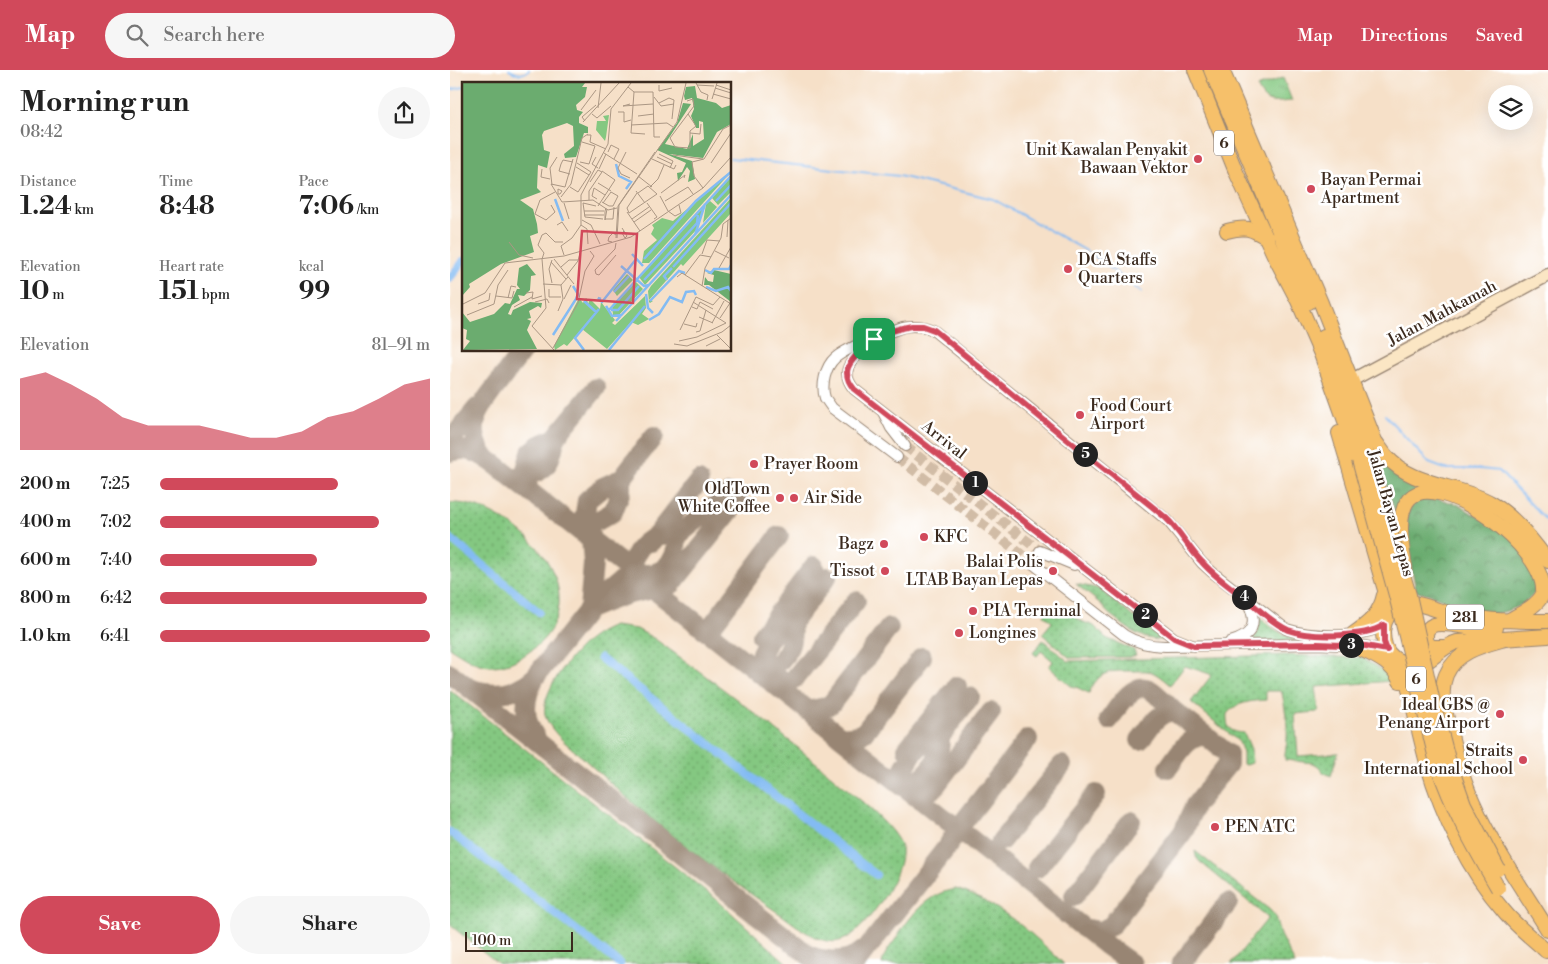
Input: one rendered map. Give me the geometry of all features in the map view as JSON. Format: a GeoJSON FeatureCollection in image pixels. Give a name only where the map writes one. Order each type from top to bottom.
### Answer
{"type":"FeatureCollection","features":[{"type":"Feature","properties":{"kind":"main road"},"geometry":{"type":"LineString","coordinates":[[1214,71],[1352,380],[1375,441],[1387,458],[1409,474],[1490,502],[1508,514],[1525,531],[1548,561]]}},
{"type":"Feature","properties":{"kind":"main road","name":"Jalan Bayan Lepas"},"geometry":{"type":"LineString","coordinates":[[1214,71],[1272,218],[1334,359],[1354,412],[1397,599],[1437,763],[1445,787],[1461,823],[1498,888],[1547,953]]}},
{"type":"Feature","properties":{"kind":"main road","name":"Jalan Bayan Lepas"},"geometry":{"type":"LineString","coordinates":[[1194,73],[1266,238],[1298,301],[1364,458],[1409,595],[1432,698],[1455,783],[1498,869],[1528,908],[1548,930]]}},
{"type":"Feature","properties":{"kind":"main road"},"geometry":{"type":"LineString","coordinates":[[1252,205],[1238,225],[1228,231],[1240,228],[1252,229],[1266,238]]}},
{"type":"Feature","properties":{"kind":"main road","name":"Jalan Mahkamah"},"geometry":{"type":"LineString","coordinates":[[1352,380],[1548,275]]}},
{"type":"Feature","properties":{"kind":"main road"},"geometry":{"type":"LineString","coordinates":[[1285,277],[1291,302],[1347,455],[1385,590],[1389,606],[1384,642],[1390,656],[1399,661],[1405,673],[1428,764],[1446,814],[1473,868],[1505,912],[1547,953]]}},
{"type":"Feature","properties":{"kind":"main road"},"geometry":{"type":"LineString","coordinates":[[1409,595],[1402,548],[1402,512],[1408,500],[1414,495],[1425,492],[1439,493],[1463,500],[1498,519],[1525,542],[1541,563],[1547,582],[1544,593],[1532,607],[1511,619]]}},
{"type":"Feature","properties":{"kind":"main road"},"geometry":{"type":"LineString","coordinates":[[1385,590],[1378,614],[1354,640],[1392,667],[1398,674],[1415,714]]}},
{"type":"Feature","properties":{"kind":"main road","name":"281"},"geometry":{"type":"LineString","coordinates":[[1386,620],[1395,607],[1404,603],[1480,619],[1542,621]]}},
{"type":"Feature","properties":{"kind":"main road"},"geometry":{"type":"LineString","coordinates":[[1446,647],[1432,647],[1427,643],[1426,633],[1433,625],[1442,624],[1476,628],[1522,628],[1542,621]]}},
{"type":"Feature","properties":{"kind":"main road","name":"281"},"geometry":{"type":"LineString","coordinates":[[1399,661],[1412,666],[1420,665],[1431,660],[1446,647],[1458,642],[1548,636]]}},
{"type":"Feature","properties":{"kind":"main road"},"geometry":{"type":"LineString","coordinates":[[1505,639],[1472,649],[1458,658],[1446,675],[1442,696],[1454,751],[1472,800],[1494,845],[1548,930]]}},
{"type":"Feature","properties":{"kind":"street"},"geometry":{"type":"LineString","coordinates":[[897,457],[832,408],[826,398],[824,378],[828,366],[835,358],[849,350],[890,332],[912,326],[923,326],[934,330],[1168,521],[1202,563],[1286,629],[1299,633],[1354,640],[1387,650]]}},
{"type":"Feature","properties":{"kind":"street","name":"Arrival"},"geometry":{"type":"LineString","coordinates":[[874,339],[849,364],[846,374],[849,383],[854,389],[1086,570],[1174,642]]}},
{"type":"Feature","properties":{"kind":"street"},"geometry":{"type":"LineString","coordinates":[[883,411],[890,428],[905,446]]}},
{"type":"Feature","properties":{"kind":"street","name":"Arrival"},"geometry":{"type":"LineString","coordinates":[[1040,551],[1086,570]]}},
{"type":"Feature","properties":{"kind":"street"},"geometry":{"type":"LineString","coordinates":[[1031,562],[1124,635],[1135,642],[1152,646],[1174,642],[1194,646],[1212,646],[1317,644],[1354,640],[1376,630],[1386,620]]}},
{"type":"Feature","properties":{"kind":"street"},"geometry":{"type":"LineString","coordinates":[[1212,646],[1242,639],[1247,635],[1252,627],[1254,618],[1245,598]]}},
{"type":"Feature","properties":{"kind":"green space"},"geometry":{"type":"Polygon","coordinates":[[[1283,78],[1292,101],[1271,102],[1264,98],[1257,87],[1283,78]]]}},
{"type":"Feature","properties":{"kind":"green space"},"geometry":{"type":"Polygon","coordinates":[[[1378,458],[1397,475],[1419,484],[1420,487],[1397,512],[1395,512],[1378,458]]]}},
{"type":"Feature","properties":{"kind":"green space"},"geometry":{"type":"Polygon","coordinates":[[[1429,497],[1458,504],[1519,543],[1538,587],[1530,598],[1520,606],[1512,609],[1486,614],[1474,612],[1429,594],[1416,591],[1409,553],[1407,515],[1414,502],[1429,497]]]}},
{"type":"Feature","properties":{"kind":"green space"},"geometry":{"type":"Polygon","coordinates":[[[450,503],[472,505],[485,510],[521,532],[536,546],[548,562],[556,579],[559,597],[557,615],[549,633],[533,649],[508,663],[497,666],[485,666],[469,660],[450,648],[450,503]]]}},
{"type":"Feature","properties":{"kind":"green space"},"geometry":{"type":"Polygon","coordinates":[[[1076,584],[1103,591],[1133,617],[1142,619],[1166,640],[1151,639],[1133,632],[1076,584]]]}},
{"type":"Feature","properties":{"kind":"green space"},"geometry":{"type":"Polygon","coordinates":[[[1049,607],[1060,607],[1066,610],[1081,621],[1094,626],[1106,638],[1134,650],[1136,655],[1130,657],[1070,658],[1042,634],[1052,622],[1044,615],[1049,607]]]}},
{"type":"Feature","properties":{"kind":"green space"},"geometry":{"type":"Polygon","coordinates":[[[1260,618],[1279,632],[1302,640],[1251,642],[1258,632],[1260,618]]]}},
{"type":"Feature","properties":{"kind":"green space"},"geometry":{"type":"Polygon","coordinates":[[[614,626],[637,629],[679,656],[796,746],[865,804],[890,828],[900,844],[901,854],[898,867],[885,896],[856,932],[838,941],[829,941],[820,939],[803,930],[729,879],[679,841],[630,801],[553,730],[546,718],[545,710],[549,691],[554,681],[573,655],[583,645],[595,635],[614,626]]]}},
{"type":"Feature","properties":{"kind":"green space"},"geometry":{"type":"Polygon","coordinates":[[[1043,640],[1068,661],[1286,655],[1363,658],[1391,676],[1391,681],[1316,687],[1319,710],[1317,712],[1295,714],[1298,756],[1338,753],[1331,776],[1313,763],[1285,760],[1287,728],[1281,691],[1266,691],[1266,700],[1240,705],[1227,714],[1227,723],[1230,729],[1244,733],[1251,749],[1252,763],[1245,765],[1243,764],[1243,753],[1239,742],[1191,702],[1211,676],[1210,674],[1185,666],[1170,685],[1149,671],[1119,671],[1102,675],[1097,679],[1089,693],[1071,686],[1049,667],[1053,661],[1041,651],[1037,656],[1033,653],[1043,640]]]}},
{"type":"Feature","properties":{"kind":"green space"},"geometry":{"type":"Polygon","coordinates":[[[450,690],[716,899],[788,964],[499,964],[450,925],[450,690]]]}},
{"type":"Feature","properties":{"kind":"green space"},"geometry":{"type":"Polygon","coordinates":[[[1195,851],[1270,910],[1275,916],[1280,935],[1295,964],[1231,964],[1268,918],[1199,861],[1195,851]]]}},
{"type":"Feature","properties":{"kind":"green space"},"geometry":{"type":"Polygon","coordinates":[[[956,889],[986,902],[1014,920],[1064,964],[882,964],[889,948],[920,907],[936,895],[956,889]]]}},
{"type":"Feature","properties":{"kind":"waterway"},"geometry":{"type":"LineString","coordinates":[[509,70],[519,74],[529,70]]}},
{"type":"Feature","properties":{"kind":"waterway"},"geometry":{"type":"LineString","coordinates":[[450,90],[462,87]]}},
{"type":"Feature","properties":{"kind":"waterway"},"geometry":{"type":"LineString","coordinates":[[731,158],[899,176],[993,199],[1092,254],[1141,292]]}},
{"type":"Feature","properties":{"kind":"waterway"},"geometry":{"type":"LineString","coordinates":[[450,278],[462,262]]}},
{"type":"Feature","properties":{"kind":"waterway"},"geometry":{"type":"LineString","coordinates":[[1385,415],[1429,463],[1445,469],[1499,471],[1548,522]]}},
{"type":"Feature","properties":{"kind":"waterway"},"geometry":{"type":"LineString","coordinates":[[450,538],[539,612]]}},
{"type":"Feature","properties":{"kind":"waterway"},"geometry":{"type":"LineString","coordinates":[[600,658],[876,875]]}},
{"type":"Feature","properties":{"kind":"waterway"},"geometry":{"type":"LineString","coordinates":[[450,832],[620,964]]}},
{"type":"Feature","properties":{"kind":"taxiway"},"geometry":{"type":"LineString","coordinates":[[483,455],[475,435],[476,418],[485,402],[522,351]]}},
{"type":"Feature","properties":{"kind":"taxiway"},"geometry":{"type":"LineString","coordinates":[[528,489],[526,469],[531,452],[540,445],[555,438],[596,388]]}},
{"type":"Feature","properties":{"kind":"taxiway"},"geometry":{"type":"LineString","coordinates":[[450,441],[477,408]]}},
{"type":"Feature","properties":{"kind":"taxiway"},"geometry":{"type":"LineString","coordinates":[[575,524],[587,523],[585,513],[587,500],[603,487],[621,479],[654,436]]}},
{"type":"Feature","properties":{"kind":"taxiway"},"geometry":{"type":"LineString","coordinates":[[514,477],[532,474],[544,468],[551,456],[555,438]]}},
{"type":"Feature","properties":{"kind":"taxiway"},"geometry":{"type":"LineString","coordinates":[[450,452],[457,450],[474,452],[496,465],[1104,944],[1132,964]]}},
{"type":"Feature","properties":{"kind":"taxiway"},"geometry":{"type":"LineString","coordinates":[[535,677],[589,609],[593,564],[591,539],[587,523],[599,520],[613,512],[621,491],[621,479]]}},
{"type":"Feature","properties":{"kind":"taxiway"},"geometry":{"type":"LineString","coordinates":[[651,542],[699,481]]}},
{"type":"Feature","properties":{"kind":"taxiway"},"geometry":{"type":"LineString","coordinates":[[676,537],[729,494]]}},
{"type":"Feature","properties":{"kind":"taxiway"},"geometry":{"type":"LineString","coordinates":[[589,609],[623,596],[672,584],[738,501]]}},
{"type":"Feature","properties":{"kind":"taxiway"},"geometry":{"type":"LineString","coordinates":[[600,599],[633,571],[636,555],[645,543],[659,536],[676,537]]}},
{"type":"Feature","properties":{"kind":"taxiway"},"geometry":{"type":"LineString","coordinates":[[707,632],[779,536]]}},
{"type":"Feature","properties":{"kind":"taxiway"},"geometry":{"type":"LineString","coordinates":[[633,571],[650,574],[665,567],[674,555],[676,537]]}},
{"type":"Feature","properties":{"kind":"taxiway"},"geometry":{"type":"LineString","coordinates":[[761,636],[814,566]]}},
{"type":"Feature","properties":{"kind":"taxiway"},"geometry":{"type":"LineString","coordinates":[[791,624],[792,633],[789,648],[780,660],[767,670],[759,673],[761,653],[767,641],[775,632],[791,624],[827,577]]}},
{"type":"Feature","properties":{"kind":"taxiway"},"geometry":{"type":"LineString","coordinates":[[773,684],[794,679],[856,601]]}},
{"type":"Feature","properties":{"kind":"taxiway"},"geometry":{"type":"LineString","coordinates":[[808,711],[831,704],[889,628]]}},
{"type":"Feature","properties":{"kind":"taxiway"},"geometry":{"type":"LineString","coordinates":[[841,737],[859,735],[865,731],[922,657]]}},
{"type":"Feature","properties":{"kind":"taxiway"},"geometry":{"type":"LineString","coordinates":[[450,673],[820,964]]}},
{"type":"Feature","properties":{"kind":"taxiway"},"geometry":{"type":"LineString","coordinates":[[472,689],[497,693],[505,692],[521,687],[535,677],[531,685],[526,708],[528,723],[536,738]]}},
{"type":"Feature","properties":{"kind":"taxiway"},"geometry":{"type":"LineString","coordinates":[[907,749],[957,686]]}},
{"type":"Feature","properties":{"kind":"taxiway"},"geometry":{"type":"LineString","coordinates":[[1109,720],[1131,692],[1143,688],[1152,691],[1175,712]]}},
{"type":"Feature","properties":{"kind":"taxiway"},"geometry":{"type":"LineString","coordinates":[[940,737],[938,754],[930,769],[918,780],[902,786],[904,768],[913,753],[922,744],[940,737],[970,697]]}},
{"type":"Feature","properties":{"kind":"taxiway"},"geometry":{"type":"LineString","coordinates":[[915,796],[925,795],[934,788],[991,712]]}},
{"type":"Feature","properties":{"kind":"taxiway"},"geometry":{"type":"LineString","coordinates":[[1140,740],[1159,717],[1169,712],[1175,712],[1206,736],[1194,738],[1184,746],[1168,768]]}},
{"type":"Feature","properties":{"kind":"taxiway"},"geometry":{"type":"LineString","coordinates":[[1083,928],[1100,931],[1111,926],[1183,832],[1195,805],[1228,764],[1228,754],[1206,736]]}},
{"type":"Feature","properties":{"kind":"taxiway"},"geometry":{"type":"LineString","coordinates":[[855,964],[947,847],[958,829],[1028,739]]}},
{"type":"Feature","properties":{"kind":"taxiway"},"geometry":{"type":"LineString","coordinates":[[1001,841],[1062,765]]}},
{"type":"Feature","properties":{"kind":"taxiway"},"geometry":{"type":"LineString","coordinates":[[1037,868],[1096,794]]}},
{"type":"Feature","properties":{"kind":"taxiway"},"geometry":{"type":"LineString","coordinates":[[1074,896],[1131,821]]}},
{"type":"Feature","properties":{"kind":"taxiway"},"geometry":{"type":"LineString","coordinates":[[1181,964],[1228,903]]}},
{"type":"Feature","properties":{"kind":"taxiway"},"geometry":{"type":"LineString","coordinates":[[808,955],[815,958],[838,960],[852,957],[865,949]]}},
{"type":"Feature","properties":{"kind":"tunnel"},"geometry":{"type":"LineString","coordinates":[[905,446],[1040,551]]}},
{"type":"Feature","properties":{"kind":"tunnel"},"geometry":{"type":"LineString","coordinates":[[897,457],[1031,562]]}},
{"type":"Feature","properties":{"kind":"place","name":"Unit Kawalan Penyakit Bawaan Vektor"},"geometry":{"type":"Point","coordinates":[1198,159]}},
{"type":"Feature","properties":{"kind":"place","name":"Bayan Permai Apartment"},"geometry":{"type":"Point","coordinates":[1311,189]}},
{"type":"Feature","properties":{"kind":"place","name":"DCA Staffs Quarters"},"geometry":{"type":"Point","coordinates":[1068,269]}},
{"type":"Feature","properties":{"kind":"place","name":"Food Court Airport"},"geometry":{"type":"Point","coordinates":[1080,415]}},
{"type":"Feature","properties":{"kind":"place","name":"Prayer Room"},"geometry":{"type":"Point","coordinates":[754,464]}},
{"type":"Feature","properties":{"kind":"place","name":"OldTown White Coffee"},"geometry":{"type":"Point","coordinates":[780,498]}},
{"type":"Feature","properties":{"kind":"place","name":"Air Side"},"geometry":{"type":"Point","coordinates":[794,498]}},
{"type":"Feature","properties":{"kind":"place","name":"KFC"},"geometry":{"type":"Point","coordinates":[924,537]}},
{"type":"Feature","properties":{"kind":"place","name":"Bagz"},"geometry":{"type":"Point","coordinates":[884,544]}},
{"type":"Feature","properties":{"kind":"place","name":"Tissot"},"geometry":{"type":"Point","coordinates":[885,571]}},
{"type":"Feature","properties":{"kind":"place","name":"Balai Polis LTAB Bayan Lepas"},"geometry":{"type":"Point","coordinates":[1053,571]}},
{"type":"Feature","properties":{"kind":"place","name":"PIA Terminal"},"geometry":{"type":"Point","coordinates":[973,611]}},
{"type":"Feature","properties":{"kind":"place","name":"Longines"},"geometry":{"type":"Point","coordinates":[959,633]}},
{"type":"Feature","properties":{"kind":"place","name":"Ideal GBS @ Penang Airport"},"geometry":{"type":"Point","coordinates":[1500,714]}},
{"type":"Feature","properties":{"kind":"place","name":"Straits International School"},"geometry":{"type":"Point","coordinates":[1523,760]}},
{"type":"Feature","properties":{"kind":"place","name":"PEN ATC"},"geometry":{"type":"Point","coordinates":[1215,827]}},
{"type":"Feature","properties":{"kind":"route"},"geometry":{"type":"LineString","coordinates":[[923,326],[934,330],[1168,521],[1202,563],[1227,585],[1286,629],[1317,635],[1353,634],[1376,630],[1384,625],[1383,636],[1387,650],[1366,646],[1317,644],[1194,646],[1174,638],[854,389],[849,383],[846,374],[849,364],[874,339],[903,327],[923,326]]}}]}
